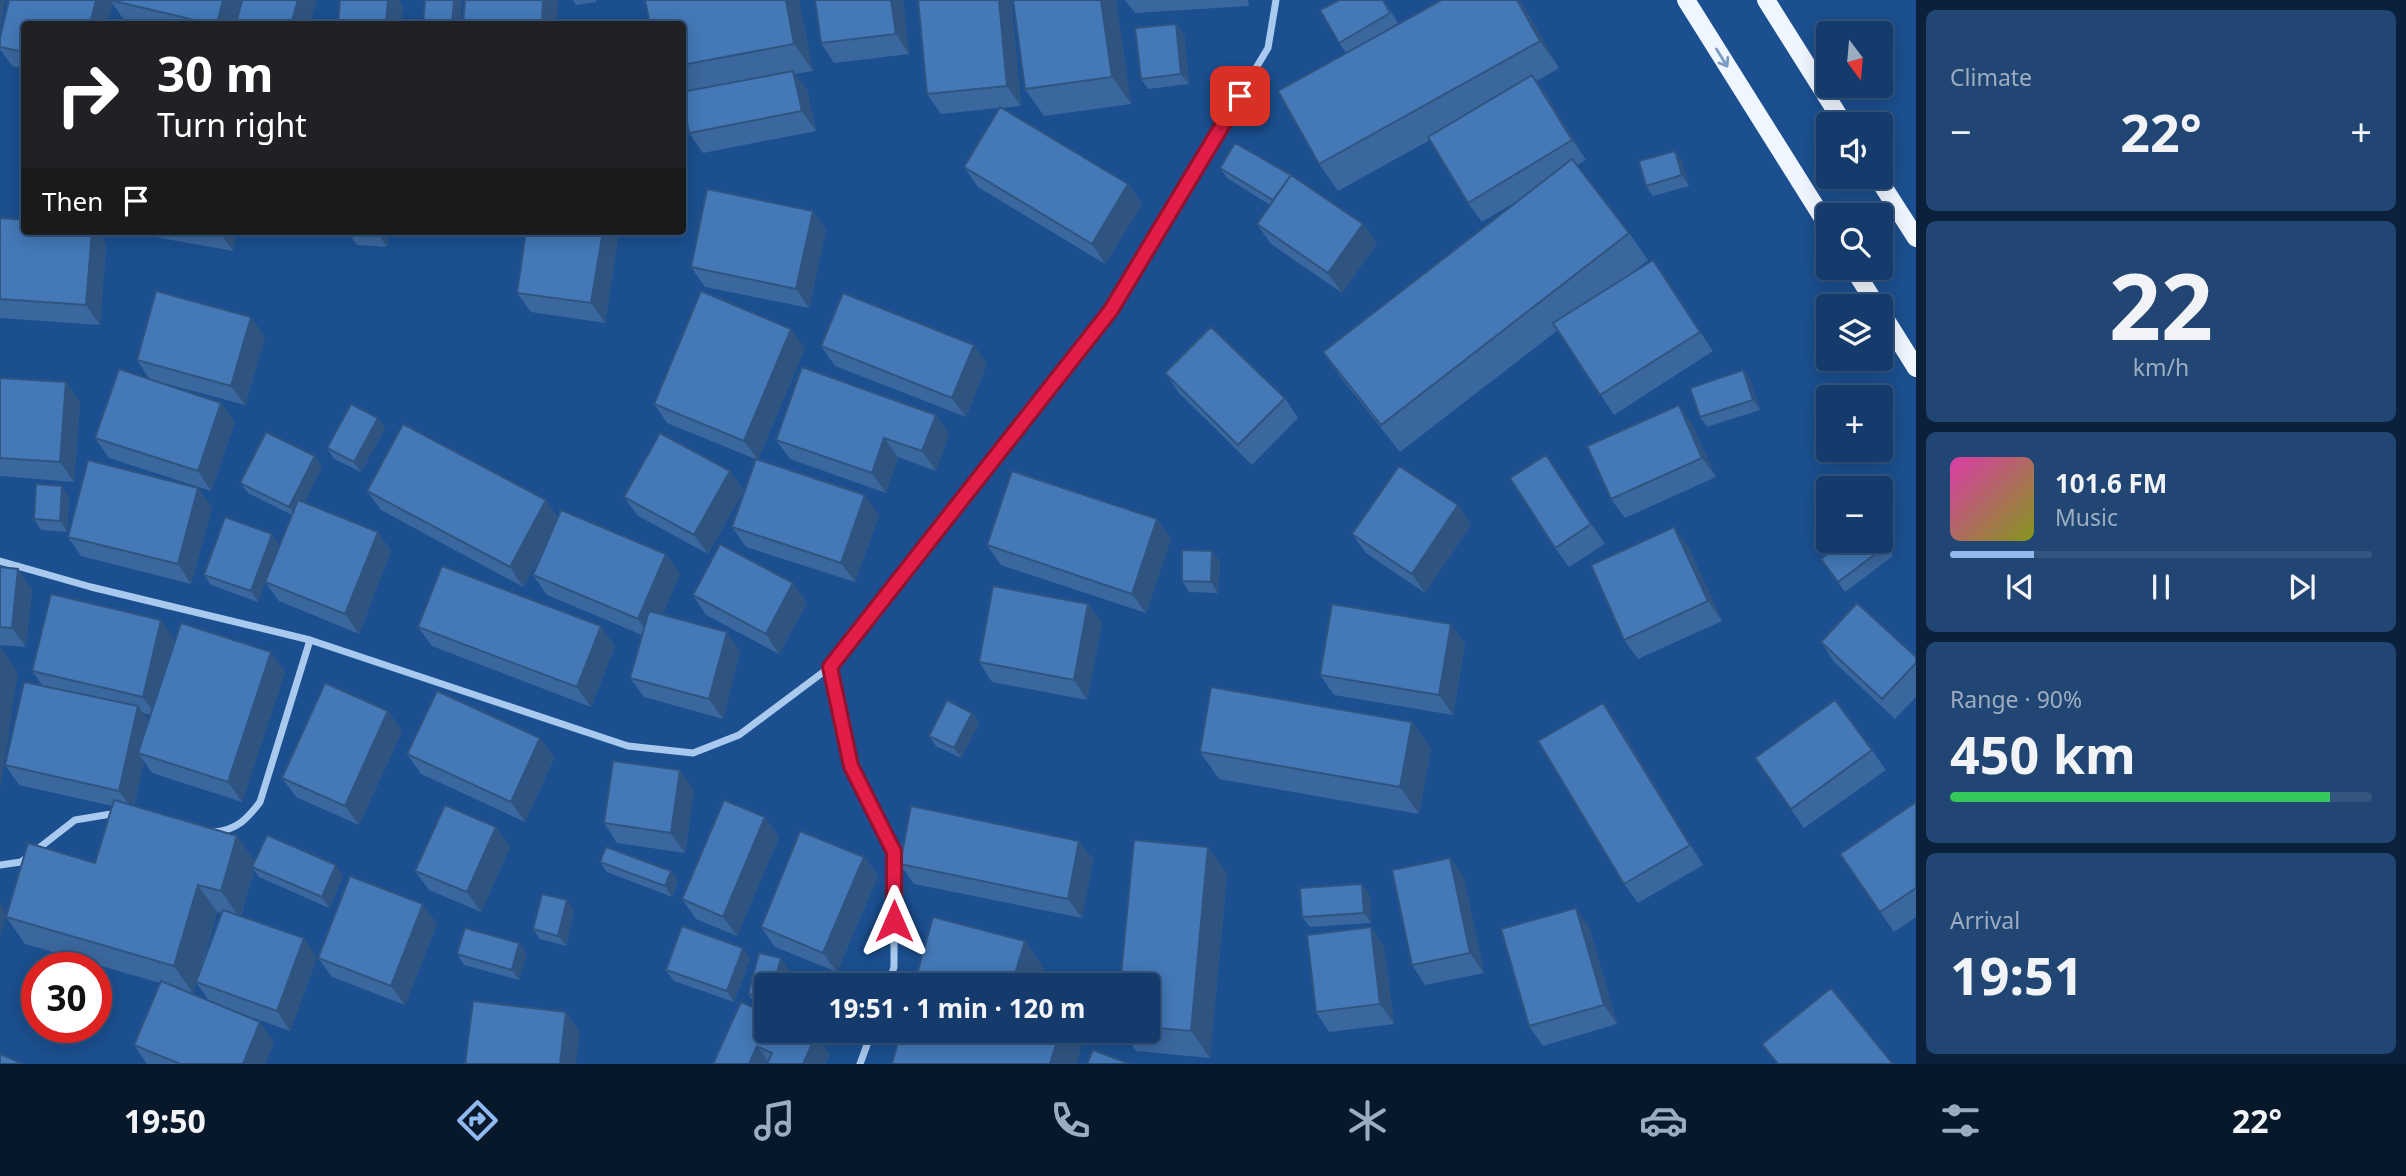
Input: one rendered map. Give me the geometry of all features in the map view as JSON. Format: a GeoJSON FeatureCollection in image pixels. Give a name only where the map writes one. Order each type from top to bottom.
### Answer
{"type":"FeatureCollection","features":[{"type":"Feature","properties":{"kind":"main road"},"geometry":{"type":"LineString","coordinates":[[1686,0],[1816,207]]}},
{"type":"Feature","properties":{"kind":"main road"},"geometry":{"type":"LineString","coordinates":[[1766,0],[1836,112]]}},
{"type":"Feature","properties":{"kind":"main road"},"geometry":{"type":"LineString","coordinates":[[1885,189],[1916,238]]}},
{"type":"Feature","properties":{"kind":"main road"},"geometry":{"type":"LineString","coordinates":[[1893,331],[1916,368]]}},
{"type":"Feature","properties":{"kind":"street"},"geometry":{"type":"LineString","coordinates":[[0,561],[91,587],[310,640],[628,746],[693,753],[739,735],[830,667],[1111,310],[1268,48],[1276,0]]}},
{"type":"Feature","properties":{"kind":"street"},"geometry":{"type":"LineString","coordinates":[[207,833],[227,831],[245,822],[260,802],[310,640]]}},
{"type":"Feature","properties":{"kind":"street"},"geometry":{"type":"LineString","coordinates":[[830,667],[851,766],[894,852],[892,973]]}},
{"type":"Feature","properties":{"kind":"street"},"geometry":{"type":"LineString","coordinates":[[0,865],[21,862],[75,820],[123,813]]}},
{"type":"Feature","properties":{"kind":"street"},"geometry":{"type":"LineString","coordinates":[[860,1064],[868,1043]]}},
{"type":"Feature","properties":{"kind":"building"},"geometry":{"type":"Polygon","coordinates":[[[9,0],[96,0],[91,21],[21,21],[21,51],[0,47],[9,0]]]}},
{"type":"Feature","properties":{"kind":"building"},"geometry":{"type":"Polygon","coordinates":[[[110,0],[223,0],[218,21],[198,21],[110,0]]]}},
{"type":"Feature","properties":{"kind":"building"},"geometry":{"type":"Polygon","coordinates":[[[242,0],[298,0],[292,21],[237,21],[242,0]]]}},
{"type":"Feature","properties":{"kind":"building"},"geometry":{"type":"Polygon","coordinates":[[[340,0],[388,0],[386,21],[338,21],[340,0]]]}},
{"type":"Feature","properties":{"kind":"building"},"geometry":{"type":"Polygon","coordinates":[[[425,0],[454,0],[452,21],[423,21],[425,0]]]}},
{"type":"Feature","properties":{"kind":"building"},"geometry":{"type":"Polygon","coordinates":[[[465,0],[543,0],[542,21],[463,21],[465,0]]]}},
{"type":"Feature","properties":{"kind":"building"},"geometry":{"type":"Polygon","coordinates":[[[645,0],[786,0],[794,44],[686,64],[686,21],[649,21],[645,0]]]}},
{"type":"Feature","properties":{"kind":"building"},"geometry":{"type":"Polygon","coordinates":[[[815,0],[891,0],[896,34],[821,43],[815,0]]]}},
{"type":"Feature","properties":{"kind":"building"},"geometry":{"type":"Polygon","coordinates":[[[918,0],[999,0],[1007,86],[927,94],[918,0]]]}},
{"type":"Feature","properties":{"kind":"building"},"geometry":{"type":"Polygon","coordinates":[[[1013,0],[1101,0],[1112,77],[1025,89],[1013,0]]]}},
{"type":"Feature","properties":{"kind":"building"},"geometry":{"type":"Polygon","coordinates":[[[1339,0],[1383,0],[1390,13],[1339,43],[1320,10],[1339,0]]]}},
{"type":"Feature","properties":{"kind":"building"},"geometry":{"type":"Polygon","coordinates":[[[1442,0],[1517,0],[1540,41],[1319,164],[1278,91],[1442,0]]]}},
{"type":"Feature","properties":{"kind":"building"},"geometry":{"type":"Polygon","coordinates":[[[1176,24],[1181,74],[1141,79],[1135,28],[1176,24]]]}},
{"type":"Feature","properties":{"kind":"building"},"geometry":{"type":"Polygon","coordinates":[[[793,71],[802,111],[689,133],[686,91],[793,71]]]}},
{"type":"Feature","properties":{"kind":"building"},"geometry":{"type":"Polygon","coordinates":[[[1532,75],[1572,140],[1468,203],[1428,137],[1532,75]]]}},
{"type":"Feature","properties":{"kind":"building"},"geometry":{"type":"Polygon","coordinates":[[[1000,107],[1128,184],[1092,244],[964,167],[1000,107]]]}},
{"type":"Feature","properties":{"kind":"building"},"geometry":{"type":"Polygon","coordinates":[[[1235,143],[1291,175],[1273,200],[1220,168],[1235,143]]]}},
{"type":"Feature","properties":{"kind":"building"},"geometry":{"type":"Polygon","coordinates":[[[1675,151],[1682,175],[1646,186],[1639,161],[1675,151]]]}},
{"type":"Feature","properties":{"kind":"building"},"geometry":{"type":"Polygon","coordinates":[[[1572,159],[1629,233],[1381,425],[1323,352],[1572,159]]]}},
{"type":"Feature","properties":{"kind":"building"},"geometry":{"type":"Polygon","coordinates":[[[1291,175],[1363,224],[1328,273],[1257,224],[1291,175]]]}},
{"type":"Feature","properties":{"kind":"building"},"geometry":{"type":"Polygon","coordinates":[[[707,189],[813,211],[796,289],[691,267],[707,189]]]}},
{"type":"Feature","properties":{"kind":"building"},"geometry":{"type":"Polygon","coordinates":[[[0,218],[21,220],[21,235],[92,235],[86,305],[0,299],[0,218]]]}},
{"type":"Feature","properties":{"kind":"building"},"geometry":{"type":"Polygon","coordinates":[[[525,235],[602,235],[591,303],[517,293],[525,235]]]}},
{"type":"Feature","properties":{"kind":"building"},"geometry":{"type":"Polygon","coordinates":[[[1653,260],[1700,332],[1600,395],[1553,323],[1653,260]]]}},
{"type":"Feature","properties":{"kind":"building"},"geometry":{"type":"Polygon","coordinates":[[[156,291],[251,317],[231,386],[137,360],[156,291]]]}},
{"type":"Feature","properties":{"kind":"building"},"geometry":{"type":"Polygon","coordinates":[[[701,291],[791,329],[744,441],[654,404],[701,291]]]}},
{"type":"Feature","properties":{"kind":"building"},"geometry":{"type":"Polygon","coordinates":[[[843,293],[974,345],[952,398],[821,346],[843,293]]]}},
{"type":"Feature","properties":{"kind":"building"},"geometry":{"type":"Polygon","coordinates":[[[1211,327],[1285,398],[1238,445],[1165,373],[1211,327]]]}},
{"type":"Feature","properties":{"kind":"building"},"geometry":{"type":"Polygon","coordinates":[[[802,367],[936,415],[922,451],[884,438],[872,473],[776,440],[802,367]]]}},
{"type":"Feature","properties":{"kind":"building"},"geometry":{"type":"Polygon","coordinates":[[[119,369],[221,403],[198,471],[95,438],[119,369]]]}},
{"type":"Feature","properties":{"kind":"building"},"geometry":{"type":"Polygon","coordinates":[[[1743,370],[1753,400],[1700,417],[1690,388],[1743,370]]]}},
{"type":"Feature","properties":{"kind":"building"},"geometry":{"type":"Polygon","coordinates":[[[0,378],[66,382],[60,462],[0,458],[0,378]]]}},
{"type":"Feature","properties":{"kind":"building"},"geometry":{"type":"Polygon","coordinates":[[[351,404],[378,418],[354,462],[327,448],[351,404]]]}},
{"type":"Feature","properties":{"kind":"building"},"geometry":{"type":"Polygon","coordinates":[[[1679,405],[1702,458],[1611,499],[1587,446],[1679,405]]]}},
{"type":"Feature","properties":{"kind":"building"},"geometry":{"type":"Polygon","coordinates":[[[403,424],[546,500],[510,567],[367,491],[403,424]]]}},
{"type":"Feature","properties":{"kind":"building"},"geometry":{"type":"Polygon","coordinates":[[[266,432],[315,456],[289,507],[240,483],[266,432]]]}},
{"type":"Feature","properties":{"kind":"building"},"geometry":{"type":"Polygon","coordinates":[[[660,433],[730,471],[694,535],[624,497],[660,433]]]}},
{"type":"Feature","properties":{"kind":"building"},"geometry":{"type":"Polygon","coordinates":[[[1546,455],[1591,524],[1555,548],[1510,478],[1546,455]]]}},
{"type":"Feature","properties":{"kind":"building"},"geometry":{"type":"Polygon","coordinates":[[[756,459],[865,495],[841,563],[732,527],[756,459]]]}},
{"type":"Feature","properties":{"kind":"building"},"geometry":{"type":"Polygon","coordinates":[[[88,460],[198,488],[178,564],[68,537],[88,460]]]}},
{"type":"Feature","properties":{"kind":"building"},"geometry":{"type":"Polygon","coordinates":[[[1399,466],[1458,505],[1412,574],[1352,534],[1399,466]]]}},
{"type":"Feature","properties":{"kind":"building"},"geometry":{"type":"Polygon","coordinates":[[[1012,471],[1157,519],[1132,594],[987,545],[1012,471]]]}},
{"type":"Feature","properties":{"kind":"building"},"geometry":{"type":"Polygon","coordinates":[[[36,484],[62,486],[60,521],[34,519],[36,484]]]}},
{"type":"Feature","properties":{"kind":"building"},"geometry":{"type":"Polygon","coordinates":[[[298,500],[378,532],[345,614],[265,582],[298,500]]]}},
{"type":"Feature","properties":{"kind":"building"},"geometry":{"type":"Polygon","coordinates":[[[561,510],[666,554],[638,619],[533,575],[561,510]]]}},
{"type":"Feature","properties":{"kind":"building"},"geometry":{"type":"Polygon","coordinates":[[[225,517],[272,534],[251,591],[204,575],[225,517]]]}},
{"type":"Feature","properties":{"kind":"building"},"geometry":{"type":"Polygon","coordinates":[[[1674,527],[1708,601],[1624,640],[1591,565],[1674,527]]]}},
{"type":"Feature","properties":{"kind":"building"},"geometry":{"type":"Polygon","coordinates":[[[720,544],[793,583],[766,634],[693,595],[720,544]]]}},
{"type":"Feature","properties":{"kind":"building"},"geometry":{"type":"Polygon","coordinates":[[[1182,550],[1212,551],[1211,582],[1182,581],[1182,550]]]}},
{"type":"Feature","properties":{"kind":"building"},"geometry":{"type":"Polygon","coordinates":[[[1829,553],[1877,553],[1838,582],[1821,559],[1829,553]]]}},
{"type":"Feature","properties":{"kind":"building"},"geometry":{"type":"Polygon","coordinates":[[[442,566],[601,626],[577,687],[418,627],[442,566]]]}},
{"type":"Feature","properties":{"kind":"building"},"geometry":{"type":"Polygon","coordinates":[[[0,567],[18,569],[12,628],[0,627],[0,567]]]}},
{"type":"Feature","properties":{"kind":"building"},"geometry":{"type":"Polygon","coordinates":[[[993,586],[1088,604],[1074,680],[979,662],[993,586]]]}},
{"type":"Feature","properties":{"kind":"building"},"geometry":{"type":"Polygon","coordinates":[[[51,594],[161,620],[143,697],[32,671],[51,594]]]}},
{"type":"Feature","properties":{"kind":"building"},"geometry":{"type":"Polygon","coordinates":[[[1857,603],[1916,657],[1916,663],[1882,699],[1821,642],[1857,603]]]}},
{"type":"Feature","properties":{"kind":"building"},"geometry":{"type":"Polygon","coordinates":[[[1332,604],[1451,624],[1439,695],[1320,675],[1332,604]]]}},
{"type":"Feature","properties":{"kind":"building"},"geometry":{"type":"Polygon","coordinates":[[[649,611],[727,632],[709,699],[630,678],[649,611]]]}},
{"type":"Feature","properties":{"kind":"building"},"geometry":{"type":"Polygon","coordinates":[[[181,623],[271,652],[228,782],[138,753],[181,623]]]}},
{"type":"Feature","properties":{"kind":"building"},"geometry":{"type":"Polygon","coordinates":[[[24,682],[138,706],[119,791],[5,765],[24,682]]]}},
{"type":"Feature","properties":{"kind":"building"},"geometry":{"type":"Polygon","coordinates":[[[325,683],[388,711],[345,806],[282,778],[325,683]]]}},
{"type":"Feature","properties":{"kind":"building"},"geometry":{"type":"Polygon","coordinates":[[[1211,687],[1412,722],[1400,787],[1200,752],[1211,687]]]}},
{"type":"Feature","properties":{"kind":"building"},"geometry":{"type":"Polygon","coordinates":[[[437,691],[540,738],[511,802],[407,754],[437,691]]]}},
{"type":"Feature","properties":{"kind":"building"},"geometry":{"type":"Polygon","coordinates":[[[947,700],[972,713],[954,748],[929,736],[947,700]]]}},
{"type":"Feature","properties":{"kind":"building"},"geometry":{"type":"Polygon","coordinates":[[[1835,700],[1872,750],[1791,809],[1755,758],[1835,700]]]}},
{"type":"Feature","properties":{"kind":"building"},"geometry":{"type":"Polygon","coordinates":[[[1603,703],[1690,845],[1624,884],[1538,741],[1603,703]]]}},
{"type":"Feature","properties":{"kind":"building"},"geometry":{"type":"Polygon","coordinates":[[[613,761],[680,770],[671,833],[604,823],[613,761]]]}},
{"type":"Feature","properties":{"kind":"building"},"geometry":{"type":"Polygon","coordinates":[[[114,800],[237,836],[221,891],[198,885],[174,966],[6,917],[28,843],[95,863],[114,800]]]}},
{"type":"Feature","properties":{"kind":"building"},"geometry":{"type":"Polygon","coordinates":[[[724,800],[765,817],[723,917],[682,899],[724,800]]]}},
{"type":"Feature","properties":{"kind":"building"},"geometry":{"type":"Polygon","coordinates":[[[1916,802],[1916,888],[1880,912],[1840,854],[1916,802]]]}},
{"type":"Feature","properties":{"kind":"building"},"geometry":{"type":"Polygon","coordinates":[[[445,805],[496,827],[467,892],[415,871],[445,805]]]}},
{"type":"Feature","properties":{"kind":"building"},"geometry":{"type":"Polygon","coordinates":[[[911,806],[1079,841],[1068,899],[900,864],[911,806]]]}},
{"type":"Feature","properties":{"kind":"building"},"geometry":{"type":"Polygon","coordinates":[[[800,831],[864,857],[823,953],[761,927],[800,831]]]}},
{"type":"Feature","properties":{"kind":"building"},"geometry":{"type":"Polygon","coordinates":[[[267,835],[336,865],[322,897],[252,867],[267,835]]]}},
{"type":"Feature","properties":{"kind":"building"},"geometry":{"type":"Polygon","coordinates":[[[1134,840],[1208,847],[1191,1031],[1160,1028],[1160,973],[1121,973],[1134,840]]]}},
{"type":"Feature","properties":{"kind":"building"},"geometry":{"type":"Polygon","coordinates":[[[606,847],[671,871],[665,886],[600,862],[606,847]]]}},
{"type":"Feature","properties":{"kind":"building"},"geometry":{"type":"Polygon","coordinates":[[[1450,858],[1470,953],[1412,965],[1392,870],[1450,858]]]}},
{"type":"Feature","properties":{"kind":"building"},"geometry":{"type":"Polygon","coordinates":[[[350,876],[423,904],[391,986],[318,958],[350,876]]]}},
{"type":"Feature","properties":{"kind":"building"},"geometry":{"type":"Polygon","coordinates":[[[1362,884],[1364,913],[1302,917],[1300,888],[1362,884]]]}},
{"type":"Feature","properties":{"kind":"building"},"geometry":{"type":"Polygon","coordinates":[[[542,894],[567,900],[558,936],[533,929],[542,894]]]}},
{"type":"Feature","properties":{"kind":"building"},"geometry":{"type":"Polygon","coordinates":[[[1576,908],[1604,1005],[1529,1026],[1501,929],[1576,908]]]}},
{"type":"Feature","properties":{"kind":"building"},"geometry":{"type":"Polygon","coordinates":[[[223,910],[304,938],[277,1011],[196,982],[223,910]]]}},
{"type":"Feature","properties":{"kind":"building"},"geometry":{"type":"Polygon","coordinates":[[[933,917],[1025,941],[1016,971],[1024,973],[917,973],[933,917]]]}},
{"type":"Feature","properties":{"kind":"building"},"geometry":{"type":"Polygon","coordinates":[[[682,926],[743,948],[727,991],[666,970],[682,926]]]}},
{"type":"Feature","properties":{"kind":"building"},"geometry":{"type":"Polygon","coordinates":[[[1371,927],[1380,1004],[1316,1012],[1307,935],[1371,927]]]}},
{"type":"Feature","properties":{"kind":"building"},"geometry":{"type":"Polygon","coordinates":[[[465,928],[519,943],[512,970],[457,954],[465,928]]]}},
{"type":"Feature","properties":{"kind":"building"},"geometry":{"type":"Polygon","coordinates":[[[759,953],[781,958],[777,973],[754,973],[754,995],[748,994],[759,953]]]}},
{"type":"Feature","properties":{"kind":"building"},"geometry":{"type":"Polygon","coordinates":[[[161,981],[260,1022],[243,1064],[180,1064],[134,1045],[161,981]]]}},
{"type":"Feature","properties":{"kind":"building"},"geometry":{"type":"Polygon","coordinates":[[[1831,988],[1893,1064],[1778,1064],[1762,1044],[1831,988]]]}},
{"type":"Feature","properties":{"kind":"building"},"geometry":{"type":"Polygon","coordinates":[[[473,1001],[566,1012],[560,1064],[465,1064],[473,1001]]]}},
{"type":"Feature","properties":{"kind":"building"},"geometry":{"type":"Polygon","coordinates":[[[741,1002],[754,1008],[754,1043],[812,1043],[803,1064],[767,1064],[772,1053],[757,1046],[749,1064],[713,1064],[741,1002]]]}},
{"type":"Feature","properties":{"kind":"building"},"geometry":{"type":"Polygon","coordinates":[[[898,1043],[1056,1043],[1050,1064],[892,1064],[898,1043]]]}},
{"type":"Feature","properties":{"kind":"building"},"geometry":{"type":"Polygon","coordinates":[[[1093,1050],[1130,1064],[1087,1064],[1093,1050]]]}},
{"type":"Feature","properties":{"kind":"building"},"geometry":{"type":"Polygon","coordinates":[[[0,1054],[23,1064],[0,1064],[0,1054]]]}},
{"type":"Feature","properties":{"kind":"route"},"geometry":{"type":"LineString","coordinates":[[894,921],[894,852],[851,766],[830,667],[1111,310],[1240,96]]}}]}
